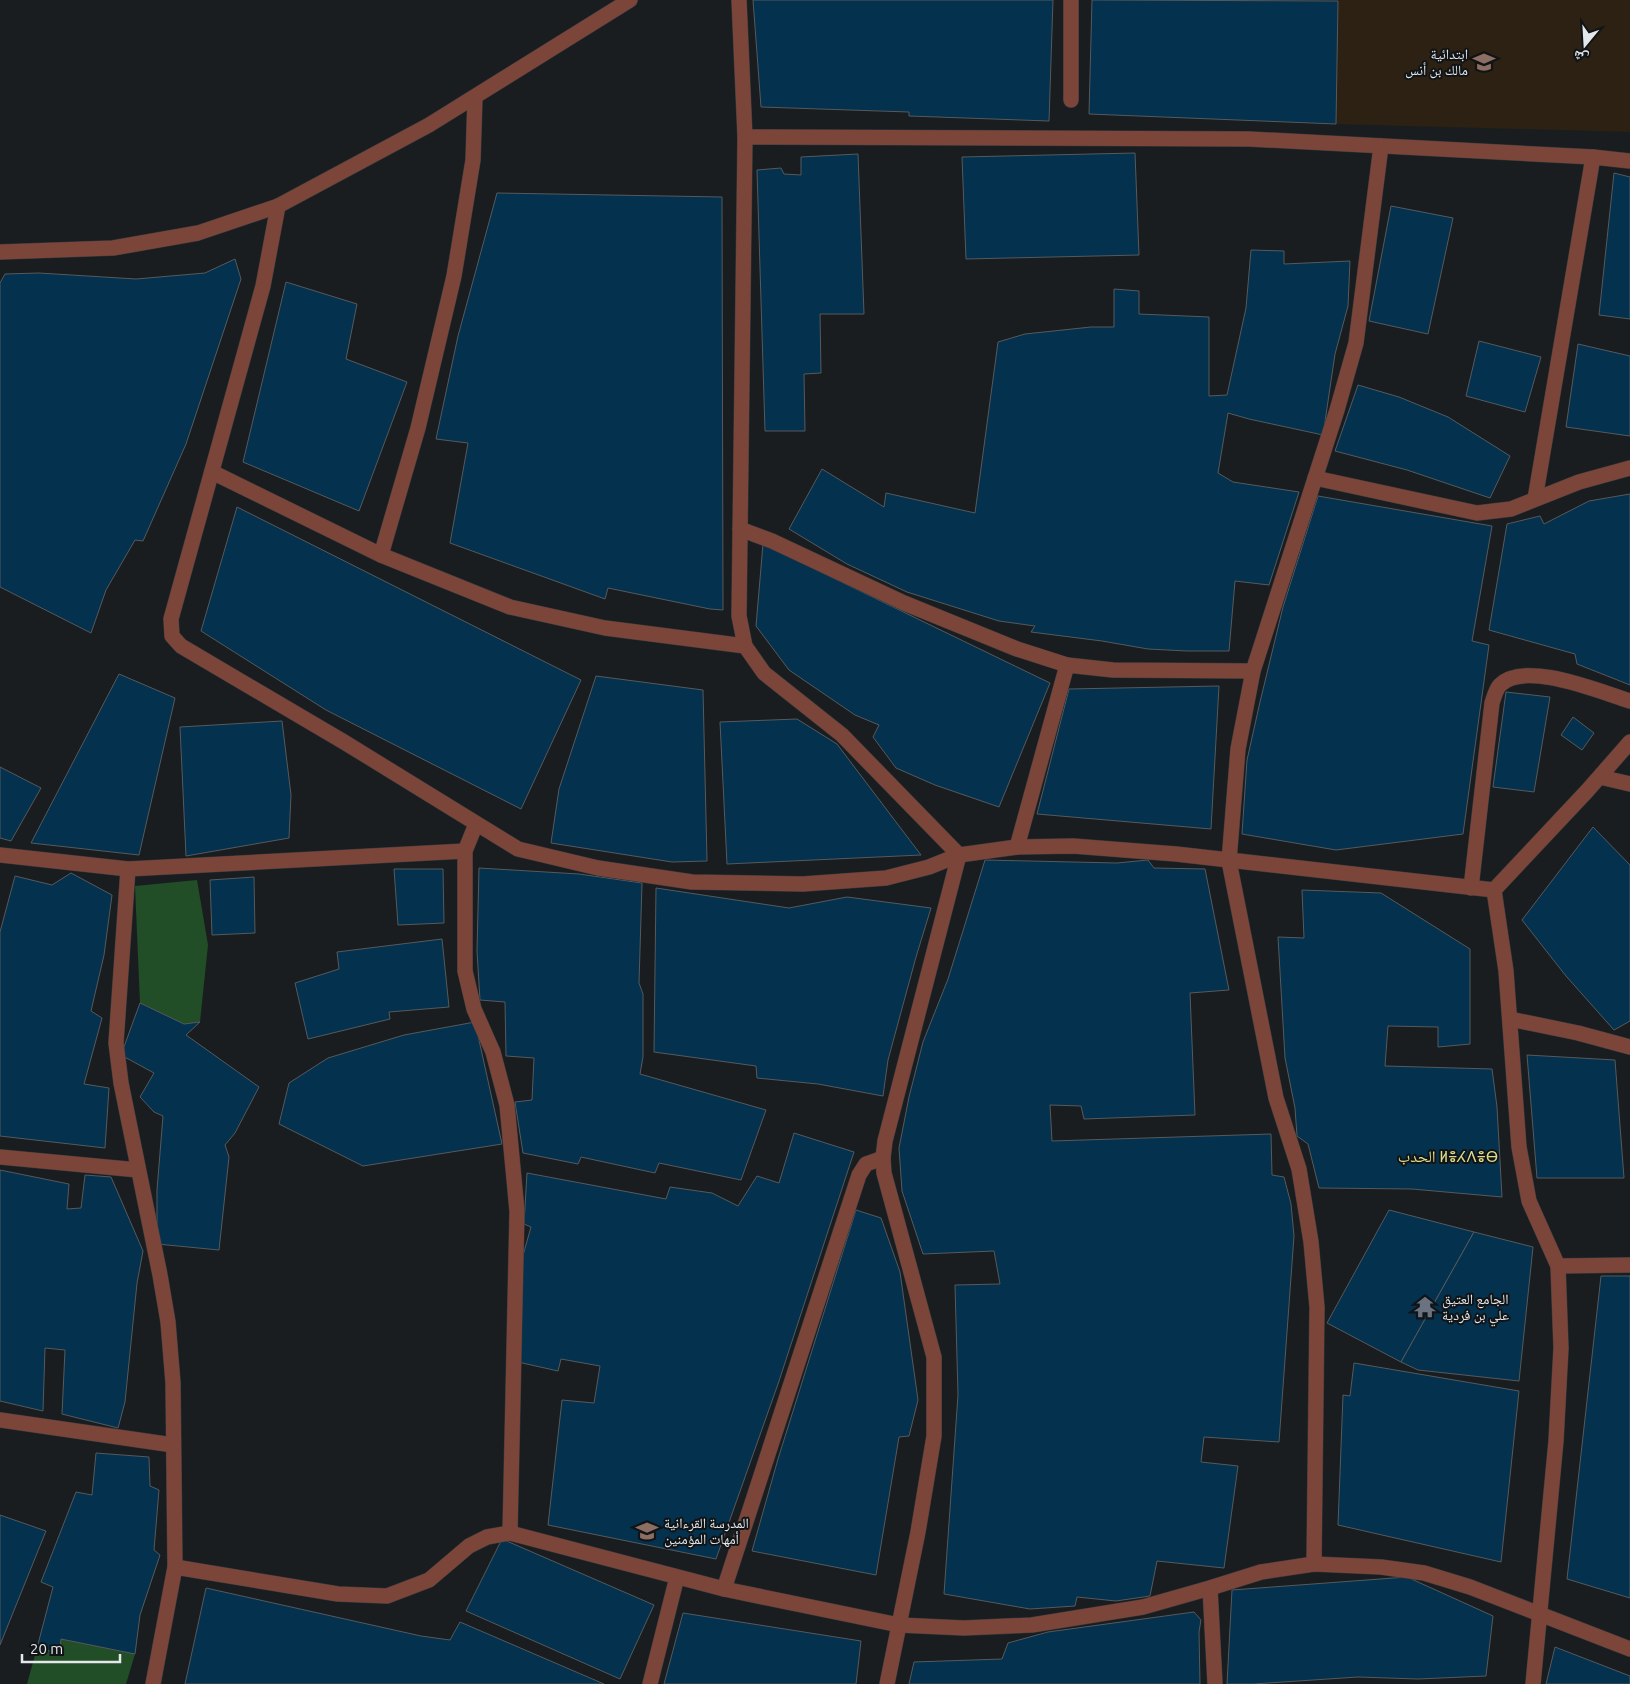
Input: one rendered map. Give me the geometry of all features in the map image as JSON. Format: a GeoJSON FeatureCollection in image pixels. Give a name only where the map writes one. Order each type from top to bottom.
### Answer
{"type":"FeatureCollection","features":[{"type":"Feature","properties":{"kind":"street"},"geometry":{"type":"LineString","coordinates":[[0,252],[113,248],[198,233],[278,206],[429,125],[630,0]]}},
{"type":"Feature","properties":{"kind":"street"},"geometry":{"type":"LineString","coordinates":[[739,0],[745,137],[739,616],[745,646],[764,673],[842,735],[959,855]]}},
{"type":"Feature","properties":{"kind":"street"},"geometry":{"type":"LineString","coordinates":[[1071,0],[1071,100]]}},
{"type":"Feature","properties":{"kind":"street"},"geometry":{"type":"LineString","coordinates":[[382,555],[418,428],[454,276],[473,160],[475,97]]}},
{"type":"Feature","properties":{"kind":"street"},"geometry":{"type":"LineString","coordinates":[[745,137],[1249,139],[1593,157],[1630,161]]}},
{"type":"Feature","properties":{"kind":"street"},"geometry":{"type":"LineString","coordinates":[[1314,1564],[1316,1307],[1311,1242],[1298,1169],[1276,1098],[1229,861],[1238,749],[1253,671],[1337,410],[1356,343],[1381,146]]}},
{"type":"Feature","properties":{"kind":"street"},"geometry":{"type":"LineString","coordinates":[[1535,499],[1593,157]]}},
{"type":"Feature","properties":{"kind":"street"},"geometry":{"type":"LineString","coordinates":[[278,206],[262,286],[171,619],[172,636],[181,646],[344,742],[518,849],[598,868],[692,882],[803,884],[886,878],[929,867],[959,855],[1017,847],[1073,846],[1176,854],[1494,890]]}},
{"type":"Feature","properties":{"kind":"street"},"geometry":{"type":"LineString","coordinates":[[1315,478],[1477,513],[1511,509],[1579,482],[1630,468]]}},
{"type":"Feature","properties":{"kind":"street"},"geometry":{"type":"LineString","coordinates":[[212,472],[382,555],[510,607],[605,628],[745,646]]}},
{"type":"Feature","properties":{"kind":"street"},"geometry":{"type":"LineString","coordinates":[[740,529],[772,541],[904,603],[1017,649],[1067,665],[1113,670],[1253,671]]}},
{"type":"Feature","properties":{"kind":"street"},"geometry":{"type":"LineString","coordinates":[[1017,847],[1067,665]]}},
{"type":"Feature","properties":{"kind":"street"},"geometry":{"type":"LineString","coordinates":[[1472,888],[1492,702],[1499,686],[1515,676],[1549,676],[1630,701]]}},
{"type":"Feature","properties":{"kind":"street"},"geometry":{"type":"LineString","coordinates":[[1494,890],[1600,777],[1630,742]]}},
{"type":"Feature","properties":{"kind":"street"},"geometry":{"type":"LineString","coordinates":[[1600,777],[1630,784]]}},
{"type":"Feature","properties":{"kind":"street"},"geometry":{"type":"LineString","coordinates":[[476,824],[465,851],[465,971],[474,1009],[493,1052],[507,1105],[517,1211],[510,1533]]}},
{"type":"Feature","properties":{"kind":"street"},"geometry":{"type":"LineString","coordinates":[[0,855],[128,869],[465,851]]}},
{"type":"Feature","properties":{"kind":"street"},"geometry":{"type":"LineString","coordinates":[[888,1684],[918,1532],[934,1436],[934,1357],[884,1173],[883,1158],[885,1142],[959,855]]}},
{"type":"Feature","properties":{"kind":"street"},"geometry":{"type":"LineString","coordinates":[[128,869],[116,1043],[120,1082],[168,1322],[173,1383],[175,1567],[153,1684]]}},
{"type":"Feature","properties":{"kind":"street"},"geometry":{"type":"LineString","coordinates":[[1494,890],[1506,971],[1519,1147],[1529,1201],[1558,1266],[1561,1348],[1557,1432],[1533,1684]]}},
{"type":"Feature","properties":{"kind":"street"},"geometry":{"type":"LineString","coordinates":[[1510,1020],[1578,1033],[1630,1047]]}},
{"type":"Feature","properties":{"kind":"street"},"geometry":{"type":"LineString","coordinates":[[0,1157],[138,1170]]}},
{"type":"Feature","properties":{"kind":"street"},"geometry":{"type":"LineString","coordinates":[[724,1589],[859,1175],[866,1164],[883,1158]]}},
{"type":"Feature","properties":{"kind":"street"},"geometry":{"type":"LineString","coordinates":[[1558,1266],[1630,1266]]}},
{"type":"Feature","properties":{"kind":"street"},"geometry":{"type":"LineString","coordinates":[[0,1420],[173,1445]]}},
{"type":"Feature","properties":{"kind":"street"},"geometry":{"type":"LineString","coordinates":[[175,1567],[338,1594],[387,1596],[429,1580],[468,1546],[487,1537],[510,1533],[724,1589],[899,1625],[964,1628],[1032,1625],[1143,1607],[1261,1572],[1314,1564],[1381,1567],[1424,1573],[1470,1587],[1630,1649]]}},
{"type":"Feature","properties":{"kind":"street"},"geometry":{"type":"LineString","coordinates":[[650,1684],[677,1577]]}},
{"type":"Feature","properties":{"kind":"street"},"geometry":{"type":"LineString","coordinates":[[1210,1588],[1215,1684]]}},
{"type":"Feature","properties":{"kind":"shaded area","name":"ابتدائية مالك بن أنس"},"geometry":{"type":"Polygon","coordinates":[[[1338,0],[1630,0],[1630,132],[1336,124],[1338,0]]]}},
{"type":"Feature","properties":{"kind":"green space"},"geometry":{"type":"Polygon","coordinates":[[[197,880],[208,945],[200,1022],[184,1024],[140,1003],[135,886],[197,880]]]}},
{"type":"Feature","properties":{"kind":"green space"},"geometry":{"type":"Polygon","coordinates":[[[61,1639],[135,1654],[126,1684],[27,1684],[37,1648],[59,1653],[61,1639]]]}},
{"type":"Feature","properties":{"kind":"building"},"geometry":{"type":"Polygon","coordinates":[[[753,0],[1053,0],[1049,121],[909,116],[909,112],[761,107],[753,0]]]}},
{"type":"Feature","properties":{"kind":"building"},"geometry":{"type":"Polygon","coordinates":[[[1092,0],[1338,1],[1336,124],[1089,114],[1092,0]]]}},
{"type":"Feature","properties":{"kind":"building"},"geometry":{"type":"Polygon","coordinates":[[[1135,153],[1139,255],[966,259],[962,157],[1135,153]]]}},
{"type":"Feature","properties":{"kind":"building"},"geometry":{"type":"Polygon","coordinates":[[[858,154],[864,314],[820,314],[821,373],[804,374],[805,431],[765,431],[757,170],[781,168],[784,174],[801,175],[801,157],[858,154]]]}},
{"type":"Feature","properties":{"kind":"building"},"geometry":{"type":"Polygon","coordinates":[[[1614,173],[1630,177],[1630,319],[1599,315],[1614,173]]]}},
{"type":"Feature","properties":{"kind":"building"},"geometry":{"type":"Polygon","coordinates":[[[497,193],[722,197],[723,610],[608,588],[605,599],[450,543],[468,443],[436,439],[458,336],[497,193]]]}},
{"type":"Feature","properties":{"kind":"building"},"geometry":{"type":"Polygon","coordinates":[[[1391,206],[1453,218],[1428,334],[1369,321],[1391,206]]]}},
{"type":"Feature","properties":{"kind":"building"},"geometry":{"type":"Polygon","coordinates":[[[1251,250],[1284,251],[1284,264],[1350,261],[1348,306],[1335,354],[1323,435],[1228,413],[1218,473],[1233,482],[1299,492],[1269,585],[1235,581],[1229,651],[1148,649],[1031,632],[1035,626],[999,621],[907,592],[847,564],[789,529],[822,469],[884,507],[886,493],[975,513],[998,342],[1025,334],[1091,327],[1114,327],[1114,289],[1139,291],[1139,314],[1209,317],[1209,396],[1227,395],[1246,308],[1251,250]]]}},
{"type":"Feature","properties":{"kind":"building"},"geometry":{"type":"Polygon","coordinates":[[[235,259],[241,279],[186,444],[143,541],[135,540],[106,590],[91,633],[0,587],[0,283],[5,274],[39,273],[136,279],[205,273],[235,259]]]}},
{"type":"Feature","properties":{"kind":"building"},"geometry":{"type":"Polygon","coordinates":[[[286,282],[357,304],[346,359],[407,382],[359,511],[243,462],[286,282]]]}},
{"type":"Feature","properties":{"kind":"building"},"geometry":{"type":"Polygon","coordinates":[[[1479,341],[1541,357],[1525,412],[1466,396],[1479,341]]]}},
{"type":"Feature","properties":{"kind":"building"},"geometry":{"type":"Polygon","coordinates":[[[1578,344],[1630,356],[1630,436],[1566,427],[1578,344]]]}},
{"type":"Feature","properties":{"kind":"building"},"geometry":{"type":"Polygon","coordinates":[[[1358,385],[1399,397],[1448,417],[1510,456],[1490,498],[1407,470],[1335,451],[1358,385]]]}},
{"type":"Feature","properties":{"kind":"building"},"geometry":{"type":"Polygon","coordinates":[[[1630,494],[1630,685],[1577,664],[1575,654],[1489,630],[1507,524],[1540,516],[1544,524],[1589,501],[1630,494]]]}},
{"type":"Feature","properties":{"kind":"building"},"geometry":{"type":"Polygon","coordinates":[[[1318,496],[1492,526],[1472,641],[1489,645],[1463,834],[1336,850],[1242,834],[1247,760],[1260,702],[1283,607],[1318,496]]]}},
{"type":"Feature","properties":{"kind":"building"},"geometry":{"type":"Polygon","coordinates":[[[237,507],[581,680],[521,809],[326,710],[201,631],[237,507]]]}},
{"type":"Feature","properties":{"kind":"building"},"geometry":{"type":"Polygon","coordinates":[[[763,544],[1050,683],[999,807],[935,785],[896,768],[873,737],[879,725],[855,715],[789,670],[756,626],[763,544]]]}},
{"type":"Feature","properties":{"kind":"building"},"geometry":{"type":"Polygon","coordinates":[[[119,674],[175,698],[139,855],[31,843],[119,674]]]}},
{"type":"Feature","properties":{"kind":"building"},"geometry":{"type":"Polygon","coordinates":[[[596,676],[703,690],[707,861],[672,862],[551,843],[559,789],[596,676]]]}},
{"type":"Feature","properties":{"kind":"building"},"geometry":{"type":"Polygon","coordinates":[[[1219,686],[1211,829],[1037,814],[1069,689],[1219,686]]]}},
{"type":"Feature","properties":{"kind":"building"},"geometry":{"type":"Polygon","coordinates":[[[1506,692],[1550,697],[1534,792],[1493,787],[1506,692]]]}},
{"type":"Feature","properties":{"kind":"building"},"geometry":{"type":"Polygon","coordinates":[[[1573,717],[1594,733],[1582,750],[1561,735],[1573,717]]]}},
{"type":"Feature","properties":{"kind":"building"},"geometry":{"type":"Polygon","coordinates":[[[797,719],[837,744],[921,855],[727,864],[720,722],[797,719]]]}},
{"type":"Feature","properties":{"kind":"building"},"geometry":{"type":"Polygon","coordinates":[[[282,721],[291,795],[289,838],[186,856],[180,727],[282,721]]]}},
{"type":"Feature","properties":{"kind":"building"},"geometry":{"type":"Polygon","coordinates":[[[0,767],[41,788],[11,841],[0,838],[0,767]]]}},
{"type":"Feature","properties":{"kind":"building"},"geometry":{"type":"Polygon","coordinates":[[[1593,827],[1630,865],[1630,1021],[1614,1030],[1566,976],[1522,920],[1593,827]]]}},
{"type":"Feature","properties":{"kind":"building"},"geometry":{"type":"Polygon","coordinates":[[[985,860],[1117,863],[1148,860],[1154,868],[1205,869],[1229,990],[1190,993],[1195,1115],[1084,1119],[1081,1106],[1050,1105],[1052,1141],[1271,1134],[1272,1175],[1284,1177],[1291,1204],[1294,1236],[1279,1442],[1204,1437],[1201,1462],[1238,1466],[1224,1568],[1157,1561],[1150,1596],[1116,1601],[1077,1597],[1075,1606],[1030,1609],[944,1594],[958,1395],[955,1285],[1000,1284],[994,1251],[923,1254],[902,1191],[899,1148],[909,1097],[923,1042],[948,979],[985,860]]]}},
{"type":"Feature","properties":{"kind":"building"},"geometry":{"type":"Polygon","coordinates":[[[479,868],[579,874],[642,883],[639,983],[643,994],[643,1057],[640,1074],[766,1110],[741,1180],[659,1163],[655,1173],[581,1157],[578,1164],[523,1153],[515,1102],[532,1100],[534,1058],[506,1056],[505,1002],[480,1000],[477,951],[479,868]]]}},
{"type":"Feature","properties":{"kind":"building"},"geometry":{"type":"Polygon","coordinates":[[[394,869],[443,869],[444,923],[398,925],[394,869]]]}},
{"type":"Feature","properties":{"kind":"building"},"geometry":{"type":"Polygon","coordinates":[[[71,873],[112,895],[104,955],[91,1011],[102,1018],[84,1084],[109,1088],[105,1148],[0,1136],[0,932],[15,876],[52,885],[71,873]]]}},
{"type":"Feature","properties":{"kind":"building"},"geometry":{"type":"Polygon","coordinates":[[[254,877],[255,933],[212,935],[210,880],[254,877]]]}},
{"type":"Feature","properties":{"kind":"building"},"geometry":{"type":"Polygon","coordinates":[[[656,888],[789,908],[847,897],[931,908],[888,1060],[883,1096],[818,1084],[757,1078],[756,1066],[654,1052],[656,888]]]}},
{"type":"Feature","properties":{"kind":"building"},"geometry":{"type":"Polygon","coordinates":[[[1302,890],[1381,893],[1470,949],[1470,1044],[1438,1047],[1438,1027],[1388,1026],[1385,1066],[1492,1069],[1497,1107],[1502,1197],[1412,1189],[1319,1188],[1308,1144],[1297,1136],[1295,1108],[1285,1058],[1278,937],[1304,938],[1302,890]]]}},
{"type":"Feature","properties":{"kind":"building"},"geometry":{"type":"Polygon","coordinates":[[[442,939],[449,1007],[389,1012],[390,1019],[308,1039],[295,983],[339,969],[337,952],[442,939]]]}},
{"type":"Feature","properties":{"kind":"building"},"geometry":{"type":"Polygon","coordinates":[[[140,1003],[184,1024],[200,1022],[186,1035],[259,1087],[235,1133],[225,1145],[229,1157],[219,1250],[157,1244],[157,1190],[163,1116],[154,1112],[140,1097],[154,1073],[121,1055],[140,1003]]]}},
{"type":"Feature","properties":{"kind":"building"},"geometry":{"type":"Polygon","coordinates":[[[475,1022],[502,1144],[363,1166],[279,1124],[289,1083],[328,1058],[404,1035],[475,1022]]]}},
{"type":"Feature","properties":{"kind":"building"},"geometry":{"type":"Polygon","coordinates":[[[1527,1055],[1615,1060],[1624,1178],[1537,1178],[1527,1055]]]}},
{"type":"Feature","properties":{"kind":"building"},"geometry":{"type":"Polygon","coordinates":[[[794,1133],[854,1152],[778,1384],[716,1559],[548,1525],[562,1400],[594,1403],[600,1366],[561,1359],[558,1371],[518,1362],[522,1259],[531,1227],[524,1224],[527,1173],[666,1199],[670,1187],[712,1193],[738,1206],[757,1176],[779,1183],[794,1133]]]}},
{"type":"Feature","properties":{"kind":"building"},"geometry":{"type":"Polygon","coordinates":[[[0,1170],[69,1184],[67,1209],[81,1208],[85,1175],[111,1177],[143,1251],[137,1283],[125,1402],[118,1428],[62,1414],[65,1350],[45,1348],[43,1411],[0,1401],[0,1170]]]}},
{"type":"Feature","properties":{"kind":"building"},"geometry":{"type":"Polygon","coordinates":[[[856,1210],[881,1218],[900,1272],[918,1400],[909,1436],[899,1437],[876,1575],[752,1551],[778,1459],[856,1210]]]}},
{"type":"Feature","properties":{"kind":"building"},"geometry":{"type":"Polygon","coordinates":[[[1389,1210],[1474,1232],[1401,1362],[1327,1323],[1389,1210]]]}},
{"type":"Feature","properties":{"kind":"building"},"geometry":{"type":"Polygon","coordinates":[[[1474,1232],[1533,1247],[1519,1381],[1418,1370],[1401,1362],[1474,1232]]]}},
{"type":"Feature","properties":{"kind":"building"},"geometry":{"type":"Polygon","coordinates":[[[1601,1276],[1630,1276],[1630,1598],[1567,1579],[1601,1276]]]}},
{"type":"Feature","properties":{"kind":"building"},"geometry":{"type":"Polygon","coordinates":[[[1354,1363],[1519,1391],[1501,1562],[1338,1525],[1343,1395],[1350,1396],[1354,1363]]]}},
{"type":"Feature","properties":{"kind":"building"},"geometry":{"type":"Polygon","coordinates":[[[96,1453],[149,1457],[150,1486],[159,1490],[154,1550],[160,1555],[140,1615],[135,1654],[61,1639],[59,1653],[37,1648],[53,1587],[41,1582],[76,1492],[92,1495],[96,1453]]]}},
{"type":"Feature","properties":{"kind":"building"},"geometry":{"type":"Polygon","coordinates":[[[0,1515],[46,1531],[0,1645],[0,1515]]]}},
{"type":"Feature","properties":{"kind":"building"},"geometry":{"type":"Polygon","coordinates":[[[502,1539],[654,1605],[620,1679],[466,1611],[502,1539]]]}},
{"type":"Feature","properties":{"kind":"building"},"geometry":{"type":"Polygon","coordinates":[[[1407,1577],[1493,1616],[1486,1676],[1418,1679],[1358,1677],[1227,1684],[1232,1590],[1407,1577]]]}},
{"type":"Feature","properties":{"kind":"building"},"geometry":{"type":"Polygon","coordinates":[[[206,1588],[421,1636],[450,1640],[460,1622],[604,1684],[185,1684],[206,1588]]]}},
{"type":"Feature","properties":{"kind":"building"},"geometry":{"type":"Polygon","coordinates":[[[1194,1612],[1201,1620],[1199,1632],[1200,1684],[909,1684],[914,1662],[1002,1659],[1008,1643],[1048,1632],[1194,1612]]]}},
{"type":"Feature","properties":{"kind":"building"},"geometry":{"type":"Polygon","coordinates":[[[683,1613],[861,1641],[856,1684],[664,1684],[683,1613]]]}},
{"type":"Feature","properties":{"kind":"building"},"geometry":{"type":"Polygon","coordinates":[[[1555,1647],[1630,1676],[1630,1684],[1546,1684],[1555,1647]]]}},
{"type":"Feature","properties":{"kind":"place","name":"ابتدائية مالك بن أنس"},"geometry":{"type":"Point","coordinates":[1484,62]}},
{"type":"Feature","properties":{"kind":"place","name":"الجامع العتيق علي بن فردية"},"geometry":{"type":"Point","coordinates":[1425,1307]}},
{"type":"Feature","properties":{"kind":"place","name":"المدرسة القرءانية أمهات المؤمنين"},"geometry":{"type":"Point","coordinates":[647,1531]}},
{"type":"Feature","properties":{"kind":"district","name":"الحدب ⵍⴻⵃⴷⴻⴱ"},"geometry":{"type":"Point","coordinates":[1448,1156]}}]}
